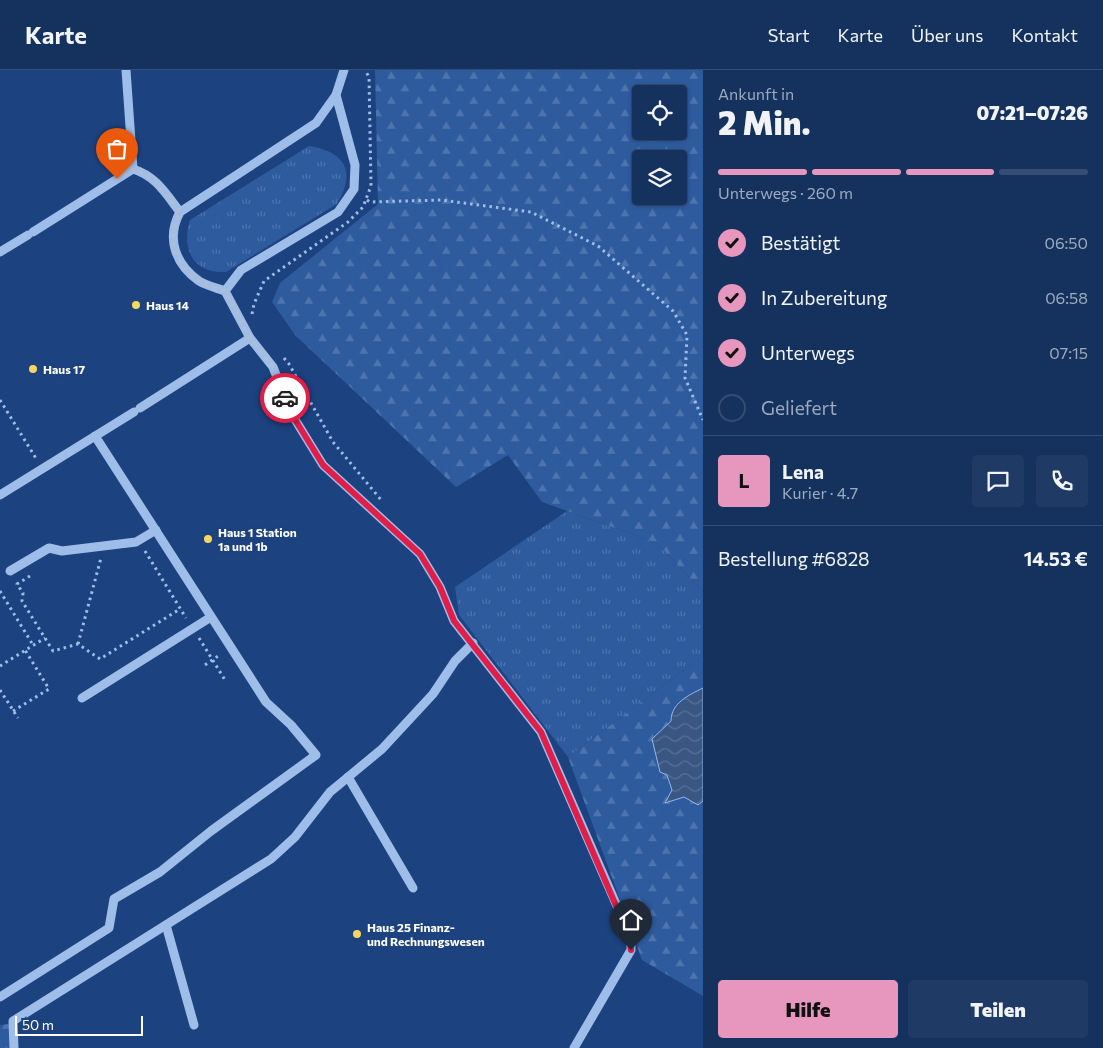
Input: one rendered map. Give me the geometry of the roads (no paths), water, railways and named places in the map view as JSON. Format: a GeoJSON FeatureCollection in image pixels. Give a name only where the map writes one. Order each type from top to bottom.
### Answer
{"type":"FeatureCollection","features":[{"type":"Feature","properties":{"kind":"lane"},"geometry":{"type":"LineString","coordinates":[[126,70],[133,169]]}},
{"type":"Feature","properties":{"kind":"lane"},"geometry":{"type":"LineString","coordinates":[[344,70],[336,95],[316,123],[180,212],[173,224],[172,239],[178,258],[187,271],[201,282],[225,291],[250,338],[273,367],[291,413],[323,465],[420,554],[440,587],[454,621],[541,732],[630,938],[631,950],[574,1048]]}},
{"type":"Feature","properties":{"kind":"lane"},"geometry":{"type":"LineString","coordinates":[[225,291],[241,270],[338,212],[354,189],[355,165],[336,95]]}},
{"type":"Feature","properties":{"kind":"lane"},"geometry":{"type":"LineString","coordinates":[[0,252],[133,169],[146,173],[156,181],[180,212]]}},
{"type":"Feature","properties":{"kind":"lane"},"geometry":{"type":"LineString","coordinates":[[0,495],[250,338]]}},
{"type":"Feature","properties":{"kind":"lane"},"geometry":{"type":"LineString","coordinates":[[0,997],[109,928],[114,899],[160,872],[316,755],[291,725],[266,702],[96,436]]}},
{"type":"Feature","properties":{"kind":"lane"},"geometry":{"type":"LineString","coordinates":[[10,572],[49,548],[62,551],[136,542],[156,530]]}},
{"type":"Feature","properties":{"kind":"lane"},"geometry":{"type":"LineString","coordinates":[[82,698],[211,617]]}},
{"type":"Feature","properties":{"kind":"lane"},"geometry":{"type":"LineString","coordinates":[[14,1048],[14,1021],[271,859],[295,836],[330,792],[382,749],[433,694],[455,661],[473,644]]}},
{"type":"Feature","properties":{"kind":"lane"},"geometry":{"type":"LineString","coordinates":[[348,777],[413,888]]}},
{"type":"Feature","properties":{"kind":"lane"},"geometry":{"type":"LineString","coordinates":[[166,925],[194,1025]]}},
{"type":"Feature","properties":{"kind":"water"},"geometry":{"type":"Polygon","coordinates":[[[703,688],[703,801],[698,805],[684,797],[665,803],[672,790],[667,775],[660,772],[652,739],[671,721],[677,704],[703,688]]]}},
{"type":"Feature","properties":{"kind":"place","name":"Haus 14"},"geometry":{"type":"Point","coordinates":[136,305]}},
{"type":"Feature","properties":{"kind":"place","name":"Haus 17"},"geometry":{"type":"Point","coordinates":[33,369]}},
{"type":"Feature","properties":{"kind":"place","name":"Haus 1 Station 1a und 1b"},"geometry":{"type":"Point","coordinates":[208,539]}},
{"type":"Feature","properties":{"kind":"place","name":"Haus 25 Finanz- und Rechnungswesen"},"geometry":{"type":"Point","coordinates":[357,934]}}]}
